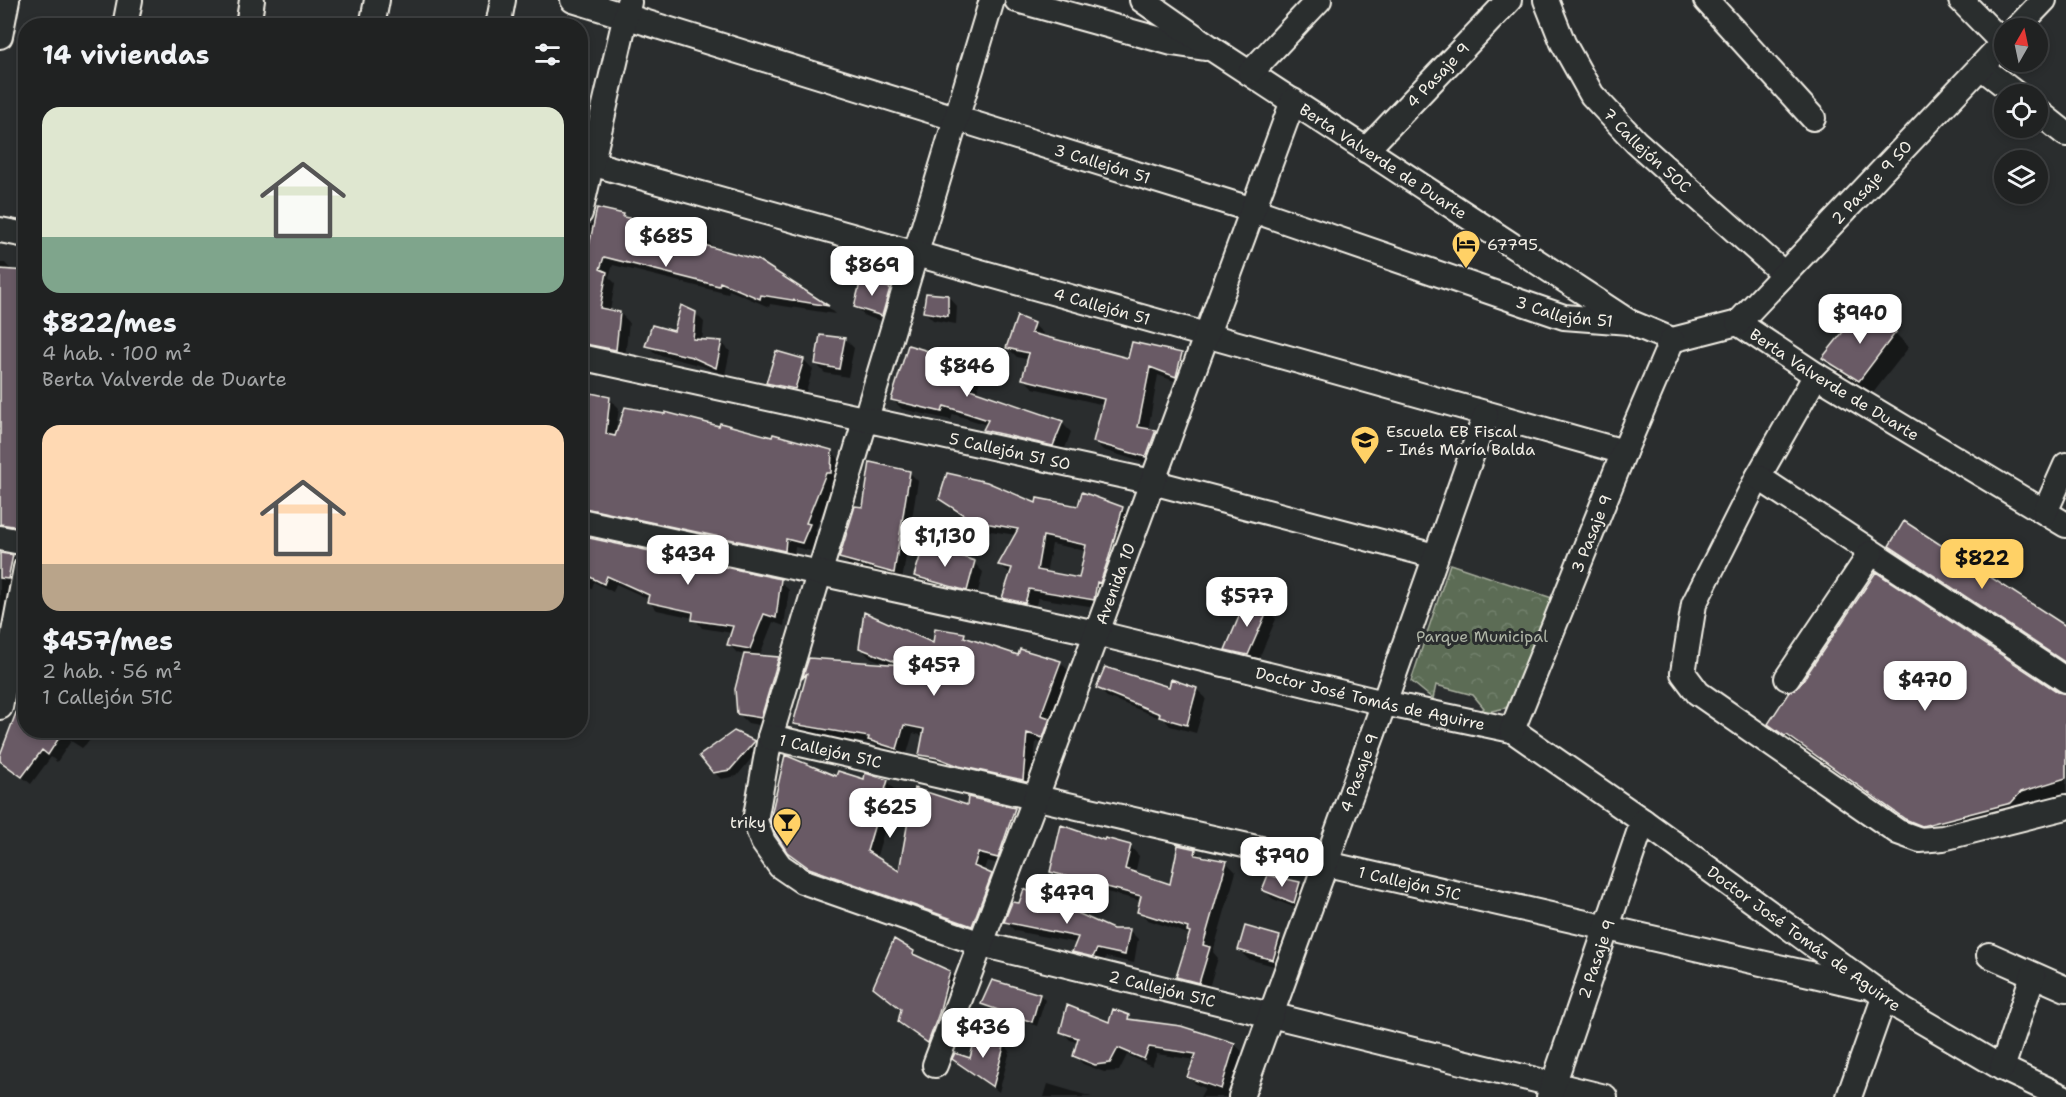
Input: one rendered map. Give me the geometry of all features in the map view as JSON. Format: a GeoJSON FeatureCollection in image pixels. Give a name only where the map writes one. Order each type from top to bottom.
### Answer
{"type":"FeatureCollection","features":[{"type":"Feature","properties":{"kind":"street"},"geometry":{"type":"LineString","coordinates":[[0,36],[7,0]]}},
{"type":"Feature","properties":{"kind":"street"},"geometry":{"type":"LineString","coordinates":[[127,18],[130,0]]}},
{"type":"Feature","properties":{"kind":"street"},"geometry":{"type":"LineString","coordinates":[[249,18],[252,0]]}},
{"type":"Feature","properties":{"kind":"street"},"geometry":{"type":"LineString","coordinates":[[374,18],[377,0]]}},
{"type":"Feature","properties":{"kind":"street"},"geometry":{"type":"LineString","coordinates":[[500,18],[503,0]]}},
{"type":"Feature","properties":{"kind":"street","name":"3 Callejón 51"},"geometry":{"type":"LineString","coordinates":[[573,0],[628,8],[956,118],[1253,210],[1564,317],[1629,322]]}},
{"type":"Feature","properties":{"kind":"street"},"geometry":{"type":"LineString","coordinates":[[770,737],[992,0]]}},
{"type":"Feature","properties":{"kind":"street"},"geometry":{"type":"LineString","coordinates":[[1017,0],[1172,43],[1211,48]]}},
{"type":"Feature","properties":{"kind":"street","name":"Berta Valverde de Duarte"},"geometry":{"type":"LineString","coordinates":[[1142,0],[1211,48],[1629,322],[1672,340],[1738,323],[1816,375],[2066,525]]}},
{"type":"Feature","properties":{"kind":"street"},"geometry":{"type":"LineString","coordinates":[[1250,73],[1319,0]]}},
{"type":"Feature","properties":{"kind":"street","name":"4 Pasaje 9"},"geometry":{"type":"LineString","coordinates":[[1366,150],[1509,0]]}},
{"type":"Feature","properties":{"kind":"street","name":"7 Callejón 50C"},"geometry":{"type":"LineString","coordinates":[[1546,0],[1563,43],[1593,95],[1636,142],[1784,274]]}},
{"type":"Feature","properties":{"kind":"street"},"geometry":{"type":"LineString","coordinates":[[1706,0],[1813,118]]}},
{"type":"Feature","properties":{"kind":"street"},"geometry":{"type":"LineString","coordinates":[[1961,0],[1994,27]]}},
{"type":"Feature","properties":{"kind":"street","name":"2 Pasaje 9 SO"},"geometry":{"type":"LineString","coordinates":[[2027,18],[2044,0]]}},
{"type":"Feature","properties":{"kind":"street"},"geometry":{"type":"LineString","coordinates":[[588,155],[628,8]]}},
{"type":"Feature","properties":{"kind":"street","name":"2 Pasaje 9 SO"},"geometry":{"type":"LineString","coordinates":[[1738,323],[1994,53]]}},
{"type":"Feature","properties":{"kind":"street"},"geometry":{"type":"LineString","coordinates":[[1981,67],[2003,84]]}},
{"type":"Feature","properties":{"kind":"street","name":"Avenida 10"},"geometry":{"type":"LineString","coordinates":[[935,1065],[1293,101]]}},
{"type":"Feature","properties":{"kind":"street"},"geometry":{"type":"LineString","coordinates":[[2048,120],[2066,134]]}},
{"type":"Feature","properties":{"kind":"street","name":"4 Callejón 51"},"geometry":{"type":"LineString","coordinates":[[588,163],[1624,452]]}},
{"type":"Feature","properties":{"kind":"street"},"geometry":{"type":"LineString","coordinates":[[0,230],[18,233]]}},
{"type":"Feature","properties":{"kind":"street","name":"3 Pasaje 9"},"geometry":{"type":"LineString","coordinates":[[1512,730],[1624,452],[1672,340]]}},
{"type":"Feature","properties":{"kind":"street","name":"5 Callejón 51 SO"},"geometry":{"type":"LineString","coordinates":[[588,359],[1152,482],[1435,556]]}},
{"type":"Feature","properties":{"kind":"street"},"geometry":{"type":"LineString","coordinates":[[1816,375],[1758,477],[1694,604],[1683,673],[1698,693],[1898,832],[1920,840],[1943,838],[2066,807]]}},
{"type":"Feature","properties":{"kind":"street","name":"4 Pasaje 9"},"geometry":{"type":"LineString","coordinates":[[1241,1097],[1486,414]]}},
{"type":"Feature","properties":{"kind":"street"},"geometry":{"type":"LineString","coordinates":[[2045,512],[2066,465]]}},
{"type":"Feature","properties":{"kind":"street"},"geometry":{"type":"LineString","coordinates":[[1758,477],[2066,680]]}},
{"type":"Feature","properties":{"kind":"street","name":"Doctor José Tomás de Aguirre"},"geometry":{"type":"LineString","coordinates":[[588,523],[1096,633],[1384,703],[1512,730],[1643,820],[1903,1011],[2002,1068],[2063,1097]]}},
{"type":"Feature","properties":{"kind":"street"},"geometry":{"type":"LineString","coordinates":[[0,538],[18,541]]}},
{"type":"Feature","properties":{"kind":"street"},"geometry":{"type":"LineString","coordinates":[[1787,678],[1871,553]]}},
{"type":"Feature","properties":{"kind":"street"},"geometry":{"type":"LineString","coordinates":[[0,707],[18,611]]}},
{"type":"Feature","properties":{"kind":"street","name":"1 Callejón 51C"},"geometry":{"type":"LineString","coordinates":[[770,737],[1607,927],[1879,993]]}},
{"type":"Feature","properties":{"kind":"street","name":"2 Callejón 51C"},"geometry":{"type":"LineString","coordinates":[[770,737],[755,820],[763,842],[780,866],[802,881],[981,944],[1270,1015],[1551,1091],[1605,1097]]}},
{"type":"Feature","properties":{"kind":"street","name":"2 Pasaje 9"},"geometry":{"type":"LineString","coordinates":[[1551,1091],[1643,820]]}},
{"type":"Feature","properties":{"kind":"street"},"geometry":{"type":"LineString","coordinates":[[1989,955],[2066,989]]}},
{"type":"Feature","properties":{"kind":"street"},"geometry":{"type":"LineString","coordinates":[[2002,1068],[2033,975]]}},
{"type":"Feature","properties":{"kind":"street"},"geometry":{"type":"LineString","coordinates":[[1849,1097],[1879,993]]}},
{"type":"Feature","properties":{"kind":"green space","name":"Parque Municipal"},"geometry":{"type":"Polygon","coordinates":[[[1450,564],[1555,599],[1510,707],[1478,714],[1484,708],[1473,695],[1436,685],[1433,699],[1411,681],[1450,564]]]}},
{"type":"Feature","properties":{"kind":"building"},"geometry":{"type":"Polygon","coordinates":[[[597,208],[624,214],[623,217],[683,228],[683,223],[695,224],[706,237],[704,245],[758,260],[829,306],[761,295],[760,299],[720,282],[719,286],[604,257],[600,269],[607,272],[600,308],[620,312],[616,350],[588,345],[588,251],[597,208]]]}},
{"type":"Feature","properties":{"kind":"building"},"geometry":{"type":"Polygon","coordinates":[[[0,269],[18,270],[18,527],[0,524],[0,269]]]}},
{"type":"Feature","properties":{"kind":"building"},"geometry":{"type":"Polygon","coordinates":[[[861,279],[890,288],[882,316],[854,307],[861,279]]]}},
{"type":"Feature","properties":{"kind":"building"},"geometry":{"type":"Polygon","coordinates":[[[926,293],[948,295],[948,316],[923,312],[926,293]]]}},
{"type":"Feature","properties":{"kind":"building"},"geometry":{"type":"Polygon","coordinates":[[[681,305],[696,312],[693,339],[722,341],[716,368],[692,357],[645,346],[652,325],[674,331],[681,305]]]}},
{"type":"Feature","properties":{"kind":"building"},"geometry":{"type":"Polygon","coordinates":[[[1863,307],[1896,332],[1859,381],[1822,358],[1863,307]]]}},
{"type":"Feature","properties":{"kind":"building"},"geometry":{"type":"Polygon","coordinates":[[[1017,316],[1034,323],[1031,333],[1128,358],[1132,342],[1182,353],[1176,377],[1150,367],[1138,427],[1156,430],[1146,457],[1093,442],[1104,399],[1022,379],[1029,353],[1006,348],[1017,316]]]}},
{"type":"Feature","properties":{"kind":"building"},"geometry":{"type":"Polygon","coordinates":[[[820,335],[845,338],[839,369],[815,364],[820,335]]]}},
{"type":"Feature","properties":{"kind":"building"},"geometry":{"type":"Polygon","coordinates":[[[908,345],[935,353],[971,371],[967,388],[1063,421],[1053,446],[983,430],[988,420],[944,406],[942,412],[891,400],[908,345]]]}},
{"type":"Feature","properties":{"kind":"building"},"geometry":{"type":"Polygon","coordinates":[[[776,351],[804,359],[795,389],[766,383],[776,351]]]}},
{"type":"Feature","properties":{"kind":"building"},"geometry":{"type":"Polygon","coordinates":[[[591,393],[610,397],[606,434],[615,436],[625,407],[665,414],[665,412],[719,426],[720,423],[772,437],[773,434],[832,450],[831,473],[826,473],[806,523],[810,524],[802,543],[786,539],[785,551],[588,509],[588,409],[591,393]]]}},
{"type":"Feature","properties":{"kind":"building"},"geometry":{"type":"Polygon","coordinates":[[[870,462],[910,471],[894,573],[839,558],[855,506],[863,507],[870,462]]]}},
{"type":"Feature","properties":{"kind":"building"},"geometry":{"type":"Polygon","coordinates":[[[947,473],[987,482],[1036,503],[1037,498],[1078,506],[1082,492],[1123,507],[1100,583],[1097,582],[1094,600],[1029,589],[1025,603],[1002,598],[1012,568],[998,565],[1018,529],[973,521],[939,499],[947,473]],[[1043,536],[1037,570],[1079,578],[1086,545],[1043,536]]]}},
{"type":"Feature","properties":{"kind":"building"},"geometry":{"type":"Polygon","coordinates":[[[1904,521],[2066,626],[2066,663],[1889,546],[1904,521]]]}},
{"type":"Feature","properties":{"kind":"building"},"geometry":{"type":"Polygon","coordinates":[[[588,538],[781,579],[776,618],[764,614],[750,649],[727,645],[733,626],[692,620],[693,612],[647,602],[649,595],[607,576],[604,584],[588,576],[588,538]]]}},
{"type":"Feature","properties":{"kind":"building"},"geometry":{"type":"Polygon","coordinates":[[[924,544],[975,561],[967,591],[914,576],[924,544]]]}},
{"type":"Feature","properties":{"kind":"building"},"geometry":{"type":"Polygon","coordinates":[[[0,553],[13,555],[8,579],[0,578],[0,553]]]}},
{"type":"Feature","properties":{"kind":"building"},"geometry":{"type":"Polygon","coordinates":[[[1876,572],[2058,692],[2066,694],[2066,778],[2021,792],[2011,803],[1922,826],[1905,819],[1768,724],[1789,692],[1799,686],[1876,572]]]}},
{"type":"Feature","properties":{"kind":"building"},"geometry":{"type":"Polygon","coordinates":[[[1246,600],[1268,609],[1248,655],[1225,650],[1246,600]]]}},
{"type":"Feature","properties":{"kind":"building"},"geometry":{"type":"Polygon","coordinates":[[[864,612],[933,643],[935,628],[965,633],[964,637],[1018,655],[1020,649],[1061,661],[1041,715],[1050,718],[1043,738],[1027,733],[1023,780],[919,755],[924,729],[904,725],[897,749],[868,740],[869,737],[793,724],[807,673],[802,679],[809,658],[903,665],[859,648],[864,612]]]}},
{"type":"Feature","properties":{"kind":"building"},"geometry":{"type":"Polygon","coordinates":[[[744,654],[779,657],[761,718],[737,714],[735,689],[744,654]]]}},
{"type":"Feature","properties":{"kind":"building"},"geometry":{"type":"Polygon","coordinates":[[[1105,667],[1169,687],[1171,679],[1197,688],[1187,725],[1159,717],[1160,714],[1096,688],[1105,667]]]}},
{"type":"Feature","properties":{"kind":"building"},"geometry":{"type":"Polygon","coordinates":[[[18,708],[18,738],[59,738],[48,755],[42,750],[22,777],[0,761],[0,755],[18,708]]]}},
{"type":"Feature","properties":{"kind":"building"},"geometry":{"type":"Polygon","coordinates":[[[734,731],[755,741],[730,770],[713,773],[699,756],[734,731]]]}},
{"type":"Feature","properties":{"kind":"building"},"geometry":{"type":"Polygon","coordinates":[[[785,755],[836,776],[838,771],[864,779],[865,773],[888,780],[867,851],[899,871],[914,788],[967,805],[968,797],[1015,808],[998,858],[978,853],[974,866],[992,874],[972,926],[809,868],[787,852],[770,820],[785,755]]]}},
{"type":"Feature","properties":{"kind":"building"},"geometry":{"type":"Polygon","coordinates":[[[1061,825],[1104,840],[1105,838],[1131,845],[1125,869],[1170,884],[1178,845],[1196,849],[1195,855],[1227,861],[1203,945],[1210,947],[1199,983],[1176,977],[1190,932],[1187,931],[1188,928],[1137,912],[1141,896],[1050,872],[1061,825]]]}},
{"type":"Feature","properties":{"kind":"building"},"geometry":{"type":"Polygon","coordinates":[[[1268,875],[1300,882],[1294,903],[1262,890],[1268,875]]]}},
{"type":"Feature","properties":{"kind":"building"},"geometry":{"type":"Polygon","coordinates":[[[1024,889],[1113,929],[1130,929],[1125,955],[1097,949],[1093,957],[1072,952],[1078,937],[1004,922],[1012,902],[1019,903],[1024,889]]]}},
{"type":"Feature","properties":{"kind":"building"},"geometry":{"type":"Polygon","coordinates":[[[1245,926],[1280,936],[1273,960],[1238,950],[1245,926]]]}},
{"type":"Feature","properties":{"kind":"building"},"geometry":{"type":"Polygon","coordinates":[[[894,939],[914,951],[913,954],[950,971],[928,1043],[898,1022],[901,1009],[873,987],[894,939]]]}},
{"type":"Feature","properties":{"kind":"building"},"geometry":{"type":"Polygon","coordinates":[[[992,980],[1040,994],[1032,1022],[981,1004],[992,980]]]}},
{"type":"Feature","properties":{"kind":"building"},"geometry":{"type":"Polygon","coordinates":[[[1067,1005],[1109,1022],[1113,1009],[1129,1015],[1128,1019],[1181,1026],[1235,1043],[1221,1089],[1187,1077],[1196,1054],[1149,1047],[1144,1059],[1118,1048],[1110,1063],[1095,1065],[1073,1056],[1078,1038],[1060,1032],[1067,1005]]]}},
{"type":"Feature","properties":{"kind":"building"},"geometry":{"type":"Polygon","coordinates":[[[976,1035],[1005,1043],[993,1087],[952,1059],[955,1053],[970,1058],[976,1035]]]}},
{"type":"Feature","properties":{"kind":"place","name":"67795"},"geometry":{"type":"Point","coordinates":[1466,270]}},
{"type":"Feature","properties":{"kind":"place","name":"Escuela EB Fiscal - Inés María Balda"},"geometry":{"type":"Point","coordinates":[1365,466]}},
{"type":"Feature","properties":{"kind":"place","name":"triky"},"geometry":{"type":"Point","coordinates":[787,848]}}]}
